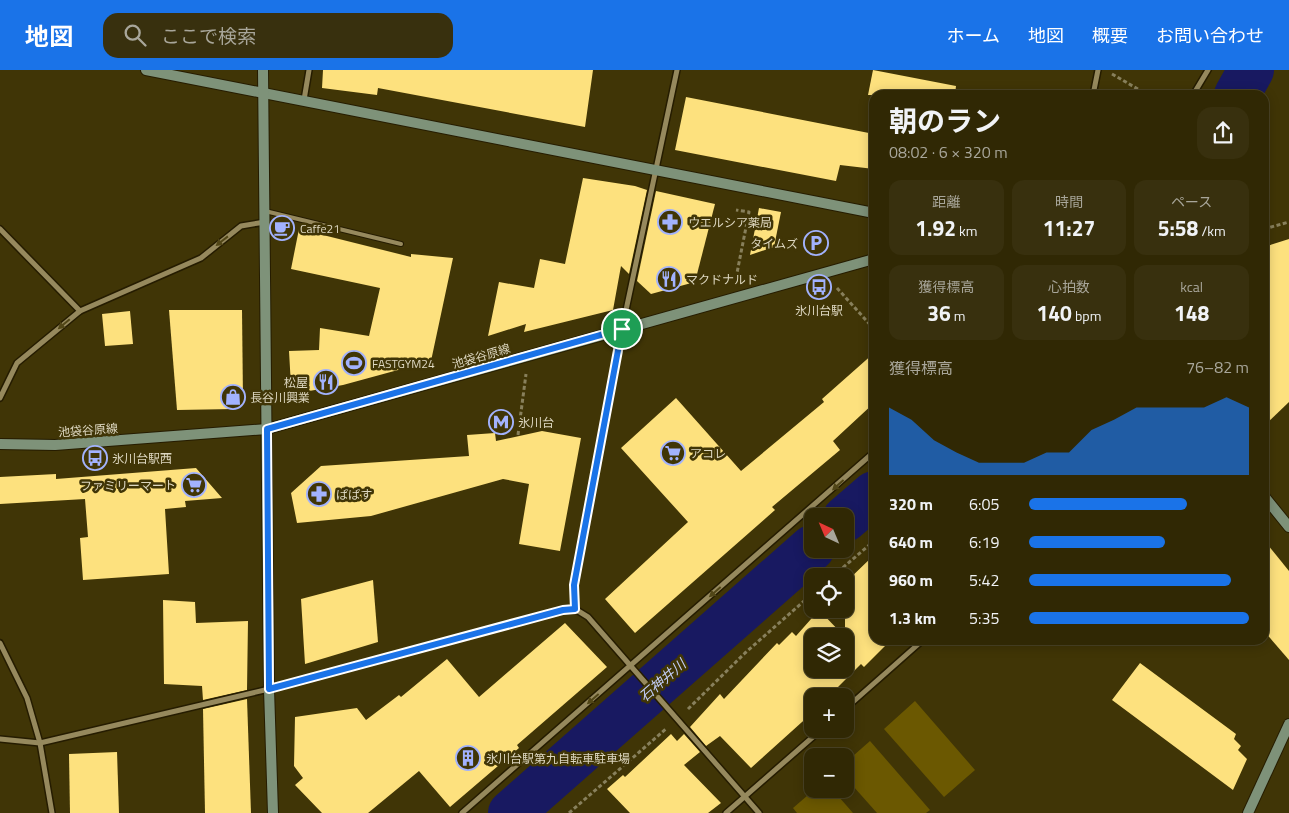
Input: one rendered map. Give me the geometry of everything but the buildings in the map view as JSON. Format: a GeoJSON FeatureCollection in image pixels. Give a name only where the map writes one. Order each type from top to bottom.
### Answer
{"type":"FeatureCollection","features":[{"type":"Feature","properties":{"kind":"street"},"geometry":{"type":"LineString","coordinates":[[146,70],[869,212]]}},
{"type":"Feature","properties":{"kind":"street"},"geometry":{"type":"LineString","coordinates":[[263,70],[266,217],[269,689],[273,813]]}},
{"type":"Feature","properties":{"kind":"street"},"geometry":{"type":"LineString","coordinates":[[304,100],[309,70]]}},
{"type":"Feature","properties":{"kind":"street"},"geometry":{"type":"LineString","coordinates":[[575,609],[574,585],[622,329],[677,70]]}},
{"type":"Feature","properties":{"kind":"street"},"geometry":{"type":"LineString","coordinates":[[1094,90],[1098,70]]}},
{"type":"Feature","properties":{"kind":"street"},"geometry":{"type":"LineString","coordinates":[[1196,90],[1208,70]]}},
{"type":"Feature","properties":{"kind":"street"},"geometry":{"type":"LineString","coordinates":[[0,398],[17,364],[80,311],[201,258],[241,226],[266,217]]}},
{"type":"Feature","properties":{"kind":"street"},"geometry":{"type":"LineString","coordinates":[[0,229],[80,311]]}},
{"type":"Feature","properties":{"kind":"street","name":"池袋谷原線"},"geometry":{"type":"LineString","coordinates":[[0,444],[55,445],[267,429],[869,260]]}},
{"type":"Feature","properties":{"kind":"street"},"geometry":{"type":"LineString","coordinates":[[462,813],[631,668],[869,456]]}},
{"type":"Feature","properties":{"kind":"street"},"geometry":{"type":"LineString","coordinates":[[1269,502],[1289,527]]}},
{"type":"Feature","properties":{"kind":"street"},"geometry":{"type":"LineString","coordinates":[[0,739],[40,743],[269,689],[563,610],[575,609],[588,617],[678,719],[681,727],[759,813]]}},
{"type":"Feature","properties":{"kind":"street"},"geometry":{"type":"LineString","coordinates":[[0,643],[27,698],[40,743],[52,813]]}},
{"type":"Feature","properties":{"kind":"street"},"geometry":{"type":"LineString","coordinates":[[854,701],[917,645]]}},
{"type":"Feature","properties":{"kind":"street"},"geometry":{"type":"LineString","coordinates":[[1248,813],[1289,724]]}},
{"type":"Feature","properties":{"kind":"street"},"geometry":{"type":"LineString","coordinates":[[726,813],[812,738]]}},
{"type":"Feature","properties":{"kind":"lane"},"geometry":{"type":"LineString","coordinates":[[266,217],[401,244]]}},
{"type":"Feature","properties":{"kind":"path"},"geometry":{"type":"LineString","coordinates":[[1106,70],[1140,90]]}},
{"type":"Feature","properties":{"kind":"path"},"geometry":{"type":"LineString","coordinates":[[736,210],[749,212],[736,278]]}},
{"type":"Feature","properties":{"kind":"path"},"geometry":{"type":"LineString","coordinates":[[1269,228],[1289,222]]}},
{"type":"Feature","properties":{"kind":"path"},"geometry":{"type":"LineString","coordinates":[[836,288],[869,324]]}},
{"type":"Feature","properties":{"kind":"path"},"geometry":{"type":"LineString","coordinates":[[518,436],[526,372]]}},
{"type":"Feature","properties":{"kind":"path"},"geometry":{"type":"LineString","coordinates":[[843,568],[869,545]]}},
{"type":"Feature","properties":{"kind":"path"},"geometry":{"type":"LineString","coordinates":[[569,813],[678,719],[745,653],[804,601]]}},
{"type":"Feature","properties":{"kind":"shaded area"},"geometry":{"type":"Polygon","coordinates":[[[915,701],[975,770],[944,797],[884,729],[915,701]]]}},
{"type":"Feature","properties":{"kind":"shaded area"},"geometry":{"type":"Polygon","coordinates":[[[870,741],[930,810],[926,813],[877,813],[854,787],[854,755],[870,741]]]}},
{"type":"Feature","properties":{"kind":"shaded area"},"geometry":{"type":"Polygon","coordinates":[[[805,798],[840,798],[853,813],[797,813],[793,808],[805,798]]]}},
{"type":"Feature","properties":{"kind":"waterway","name":"石神井川"},"geometry":{"type":"LineString","coordinates":[[1240,90],[1251,70]]}},
{"type":"Feature","properties":{"kind":"waterway","name":"石神井川"},"geometry":{"type":"LineString","coordinates":[[854,511],[869,498]]}},
{"type":"Feature","properties":{"kind":"waterway","name":"石神井川"},"geometry":{"type":"LineString","coordinates":[[511,813],[804,555]]}},
{"type":"Feature","properties":{"kind":"place","name":"ウエルシア薬局"},"geometry":{"type":"Point","coordinates":[670,222]}},
{"type":"Feature","properties":{"kind":"place","name":"Caffe21"},"geometry":{"type":"Point","coordinates":[282,228]}},
{"type":"Feature","properties":{"kind":"place","name":"タイムズ"},"geometry":{"type":"Point","coordinates":[816,243]}},
{"type":"Feature","properties":{"kind":"place","name":"マクドナルド"},"geometry":{"type":"Point","coordinates":[669,279]}},
{"type":"Feature","properties":{"kind":"place","name":"氷川台駅"},"geometry":{"type":"Point","coordinates":[819,287]}},
{"type":"Feature","properties":{"kind":"place","name":"FASTGYM24"},"geometry":{"type":"Point","coordinates":[354,363]}},
{"type":"Feature","properties":{"kind":"place","name":"松屋"},"geometry":{"type":"Point","coordinates":[326,382]}},
{"type":"Feature","properties":{"kind":"place","name":"長谷川興業"},"geometry":{"type":"Point","coordinates":[233,397]}},
{"type":"Feature","properties":{"kind":"place","name":"氷川台"},"geometry":{"type":"Point","coordinates":[501,422]}},
{"type":"Feature","properties":{"kind":"place","name":"アコレ"},"geometry":{"type":"Point","coordinates":[673,453]}},
{"type":"Feature","properties":{"kind":"place","name":"氷川台駅西"},"geometry":{"type":"Point","coordinates":[95,458]}},
{"type":"Feature","properties":{"kind":"place","name":"ファミリーマート"},"geometry":{"type":"Point","coordinates":[194,485]}},
{"type":"Feature","properties":{"kind":"place","name":"ぱぱす"},"geometry":{"type":"Point","coordinates":[319,494]}},
{"type":"Feature","properties":{"kind":"place","name":"氷川台駅第九自転車駐車場"},"geometry":{"type":"Point","coordinates":[468,758]}},
{"type":"Feature","properties":{"kind":"route"},"geometry":{"type":"LineString","coordinates":[[622,329],[574,585],[575,609],[563,610],[269,689],[267,429],[622,329]]}}]}
